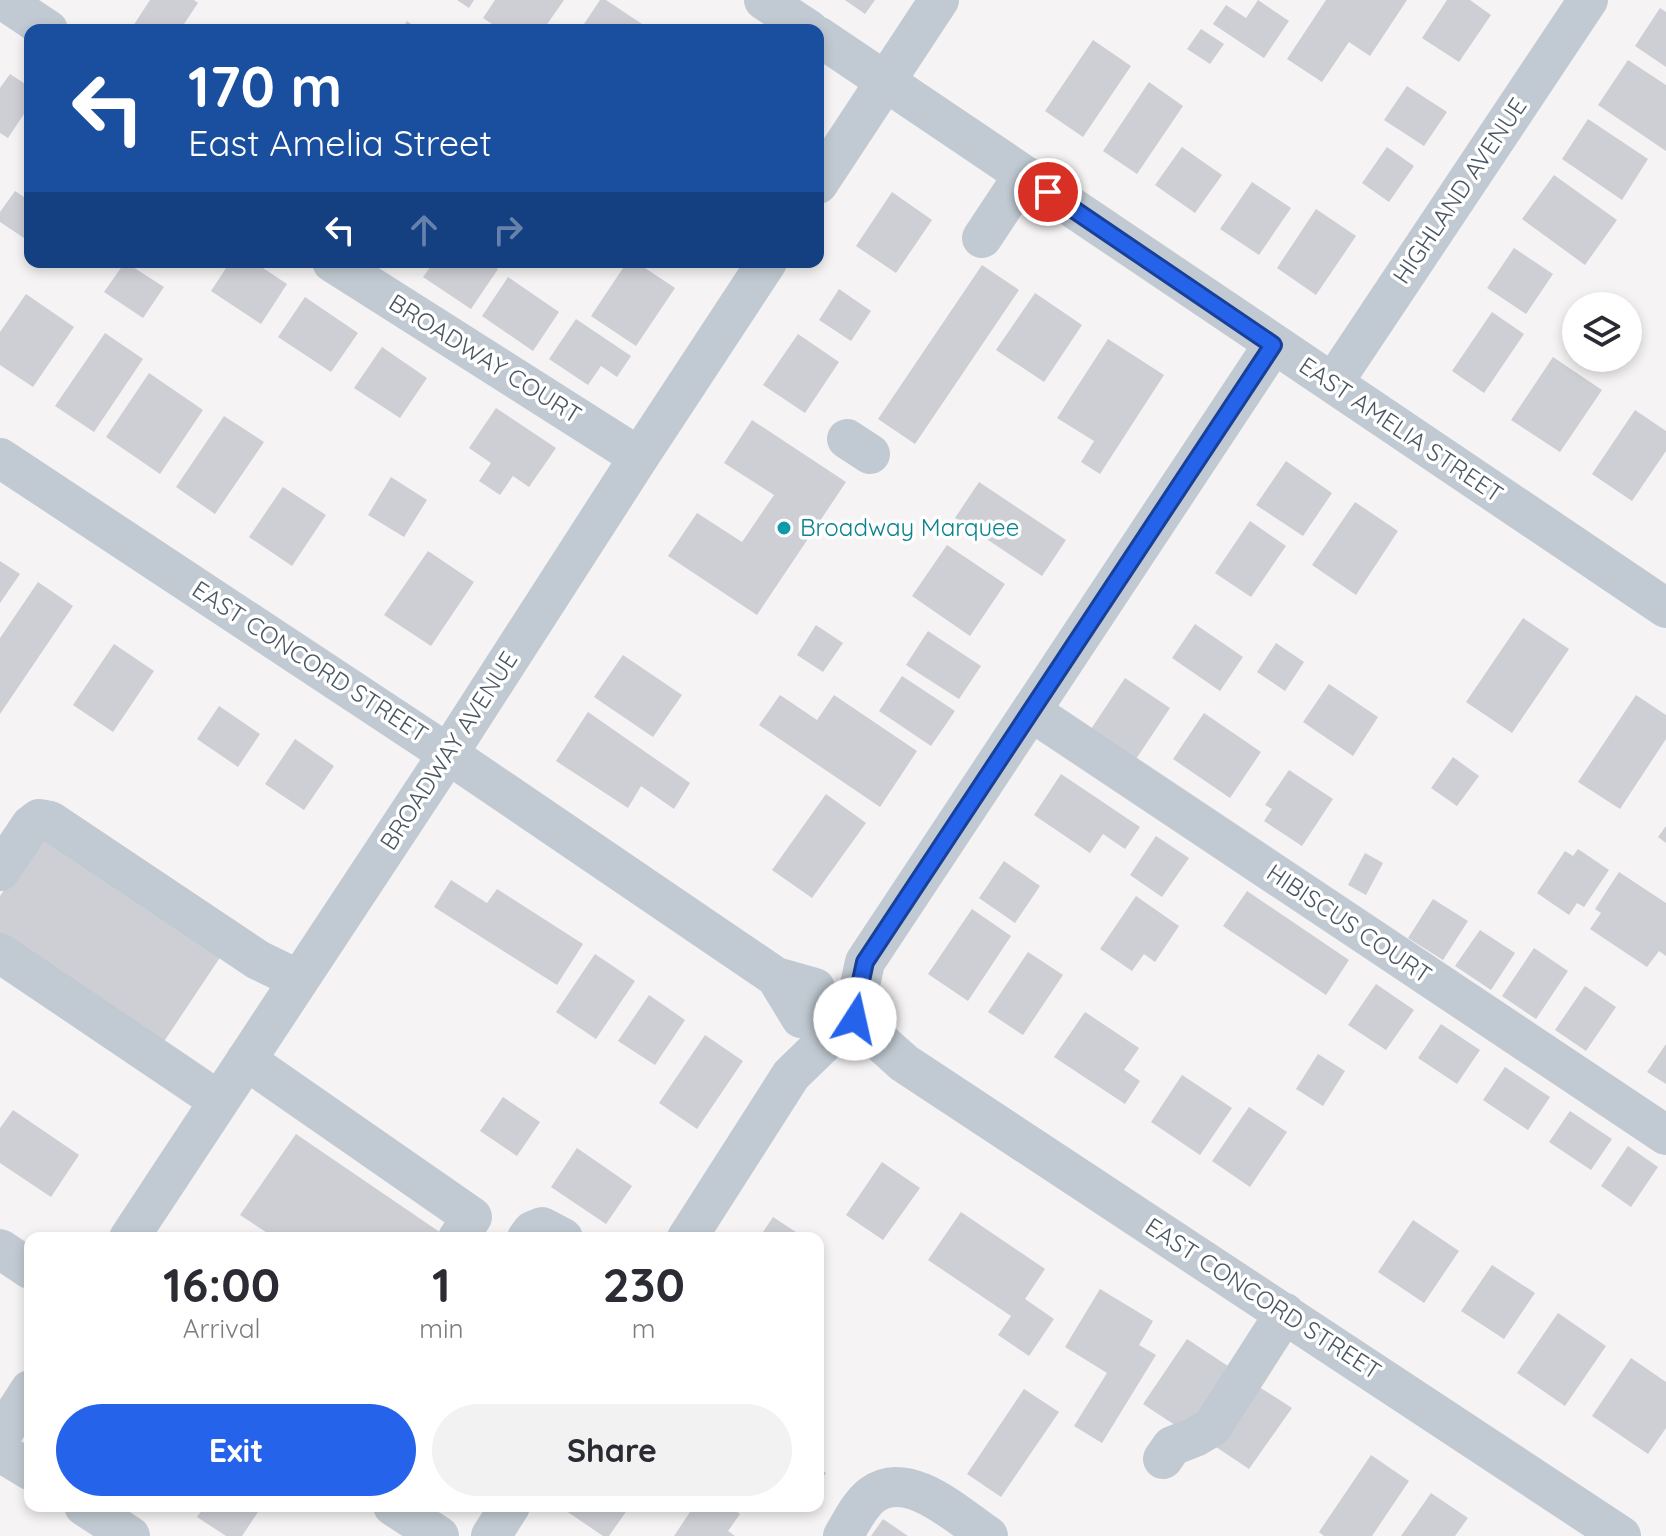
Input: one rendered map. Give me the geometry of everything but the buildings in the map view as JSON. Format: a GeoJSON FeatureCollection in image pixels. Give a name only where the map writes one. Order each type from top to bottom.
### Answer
{"type":"FeatureCollection","features":[{"type":"Feature","properties":{"kind":"street"},"geometry":{"type":"LineString","coordinates":[[3,0],[39,24]]}},
{"type":"Feature","properties":{"kind":"street"},"geometry":{"type":"LineString","coordinates":[[764,0],[800,24]]}},
{"type":"Feature","properties":{"kind":"street"},"geometry":{"type":"LineString","coordinates":[[824,175],[939,0]]}},
{"type":"Feature","properties":{"kind":"street","name":"HIGHLAND AVENUE"},"geometry":{"type":"LineString","coordinates":[[1333,383],[1588,0]]}},
{"type":"Feature","properties":{"kind":"street","name":"EAST AMELIA STREET"},"geometry":{"type":"LineString","coordinates":[[824,40],[1666,608]]}},
{"type":"Feature","properties":{"kind":"street"},"geometry":{"type":"LineString","coordinates":[[982,238],[1023,176]]}},
{"type":"Feature","properties":{"kind":"street","name":"BROADWAY COURT"},"geometry":{"type":"LineString","coordinates":[[341,268],[639,457]]}},
{"type":"Feature","properties":{"kind":"street","name":"BROADWAY AVENUE"},"geometry":{"type":"LineString","coordinates":[[133,1232],[763,268]]}},
{"type":"Feature","properties":{"kind":"street"},"geometry":{"type":"LineString","coordinates":[[691,1232],[827,1016],[1032,712],[1273,345]]}},
{"type":"Feature","properties":{"kind":"street","name":"EAST CONCORD STREET"},"geometry":{"type":"LineString","coordinates":[[0,458],[448,754],[776,977],[827,1016],[904,1063],[1621,1536]]}},
{"type":"Feature","properties":{"kind":"street","name":"HIBISCUS COURT"},"geometry":{"type":"LineString","coordinates":[[1032,712],[1666,1135]]}},
{"type":"Feature","properties":{"kind":"street"},"geometry":{"type":"LineString","coordinates":[[0,871],[31,825],[39,819],[50,821],[258,960],[299,980]]}},
{"type":"Feature","properties":{"kind":"street"},"geometry":{"type":"LineString","coordinates":[[0,953],[219,1101]]}},
{"type":"Feature","properties":{"kind":"street"},"geometry":{"type":"LineString","coordinates":[[246,1060],[472,1217],[462,1232]]}},
{"type":"Feature","properties":{"kind":"street"},"geometry":{"type":"LineString","coordinates":[[531,1232],[542,1227],[552,1232]]}},
{"type":"Feature","properties":{"kind":"street"},"geometry":{"type":"LineString","coordinates":[[0,1249],[24,1265]]}},
{"type":"Feature","properties":{"kind":"street"},"geometry":{"type":"LineString","coordinates":[[1163,1459],[1172,1446],[1212,1427],[1285,1313]]}},
{"type":"Feature","properties":{"kind":"street"},"geometry":{"type":"LineString","coordinates":[[0,1437],[24,1399]]}},
{"type":"Feature","properties":{"kind":"street"},"geometry":{"type":"LineString","coordinates":[[0,1452],[24,1466]]}},
{"type":"Feature","properties":{"kind":"street"},"geometry":{"type":"LineString","coordinates":[[843,1536],[870,1496],[893,1486],[911,1488],[925,1494],[988,1536]]}},
{"type":"Feature","properties":{"kind":"street"},"geometry":{"type":"LineString","coordinates":[[93,1512],[130,1536]]}},
{"type":"Feature","properties":{"kind":"street"},"geometry":{"type":"LineString","coordinates":[[402,1512],[439,1536]]}},
{"type":"Feature","properties":{"kind":"street"},"geometry":{"type":"LineString","coordinates":[[491,1536],[506,1512]]}},
{"type":"Feature","properties":{"kind":"place","name":"Broadway Marquee"},"geometry":{"type":"Point","coordinates":[784,528]}},
{"type":"Feature","properties":{"kind":"route"},"geometry":{"type":"LineString","coordinates":[[855,1019],[865,962],[1273,345],[1048,192]]}}]}
